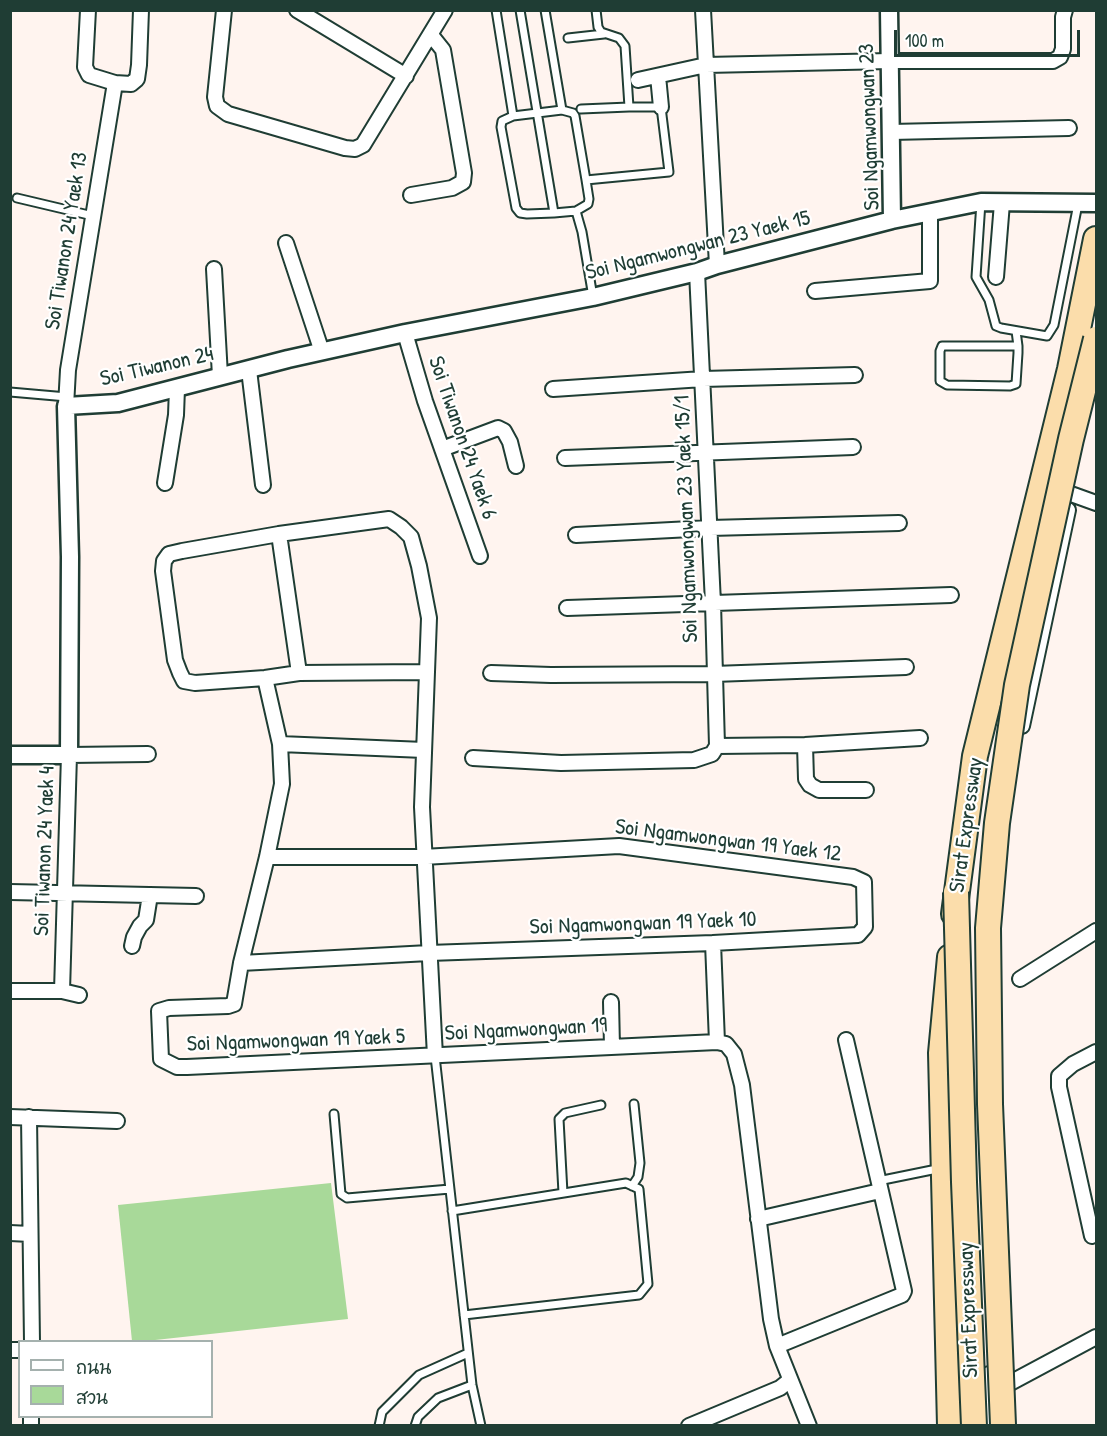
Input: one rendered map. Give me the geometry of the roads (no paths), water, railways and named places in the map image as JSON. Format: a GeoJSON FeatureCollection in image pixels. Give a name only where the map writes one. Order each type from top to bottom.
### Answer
{"type":"FeatureCollection","features":[{"type":"Feature","properties":{"kind":"highway","name":"Sirat Expressway"},"geometry":{"type":"LineString","coordinates":[[974,1425],[956,892],[975,756],[1070,369],[1096,239]]}},
{"type":"Feature","properties":{"kind":"highway","name":"Sirat Expressway"},"geometry":{"type":"LineString","coordinates":[[1003,1425],[989,1071],[988,928],[997,823],[1017,685],[1071,439],[1096,339]]}},
{"type":"Feature","properties":{"kind":"highway"},"geometry":{"type":"LineString","coordinates":[[950,1425],[941,1053],[956,892]]}},
{"type":"Feature","properties":{"kind":"street"},"geometry":{"type":"LineString","coordinates":[[88,10],[87,72],[93,78],[131,84],[137,78],[141,10]]}},
{"type":"Feature","properties":{"kind":"street"},"geometry":{"type":"LineString","coordinates":[[224,10],[215,98],[217,106],[228,114],[355,149],[363,145],[445,10]]}},
{"type":"Feature","properties":{"kind":"street"},"geometry":{"type":"LineString","coordinates":[[297,10],[406,76]]}},
{"type":"Feature","properties":{"kind":"street"},"geometry":{"type":"LineString","coordinates":[[703,10],[717,265]]}},
{"type":"Feature","properties":{"kind":"street","name":"Soi Ngamwongwan 23"},"geometry":{"type":"LineString","coordinates":[[889,10],[892,220],[981,202],[1096,203]]}},
{"type":"Feature","properties":{"kind":"street"},"geometry":{"type":"LineString","coordinates":[[638,80],[706,65],[890,61],[1053,61],[1060,57],[1064,49],[1062,17],[1065,10]]}},
{"type":"Feature","properties":{"kind":"street"},"geometry":{"type":"LineString","coordinates":[[411,195],[452,188],[463,182],[464,173],[443,50],[431,35]]}},
{"type":"Feature","properties":{"kind":"street"},"geometry":{"type":"LineString","coordinates":[[658,76],[661,107]]}},
{"type":"Feature","properties":{"kind":"street","name":"Soi Tiwanon 24 Yaek 13"},"geometry":{"type":"LineString","coordinates":[[67,402],[68,369],[115,83]]}},
{"type":"Feature","properties":{"kind":"street"},"geometry":{"type":"LineString","coordinates":[[891,132],[1069,128]]}},
{"type":"Feature","properties":{"kind":"street"},"geometry":{"type":"LineString","coordinates":[[996,277],[1002,203]]}},
{"type":"Feature","properties":{"kind":"street"},"geometry":{"type":"LineString","coordinates":[[815,291],[930,281],[930,212]]}},
{"type":"Feature","properties":{"kind":"street","name":"Soi Ngamwongwan 23 Yaek 15"},"geometry":{"type":"LineString","coordinates":[[514,312],[593,297],[697,272],[892,220]]}},
{"type":"Feature","properties":{"kind":"street"},"geometry":{"type":"LineString","coordinates":[[286,243],[322,352]]}},
{"type":"Feature","properties":{"kind":"street"},"geometry":{"type":"LineString","coordinates":[[214,269],[220,376]]}},
{"type":"Feature","properties":{"kind":"street","name":"Soi Ngamwongwan 23 Yaek 15/1"},"geometry":{"type":"LineString","coordinates":[[697,272],[710,528],[717,746]]}},
{"type":"Feature","properties":{"kind":"street","name":"Soi Tiwanon 24"},"geometry":{"type":"LineString","coordinates":[[67,402],[118,403],[288,359],[514,312]]}},
{"type":"Feature","properties":{"kind":"street","name":"Soi Tiwanon 24 Yaek 6"},"geometry":{"type":"LineString","coordinates":[[405,333],[425,400],[480,556]]}},
{"type":"Feature","properties":{"kind":"street"},"geometry":{"type":"LineString","coordinates":[[990,1425],[979,1079],[982,909],[1071,494],[1096,362]]}},
{"type":"Feature","properties":{"kind":"street"},"geometry":{"type":"LineString","coordinates":[[249,370],[263,485]]}},
{"type":"Feature","properties":{"kind":"street"},"geometry":{"type":"LineString","coordinates":[[553,389],[703,379],[855,375]]}},
{"type":"Feature","properties":{"kind":"street"},"geometry":{"type":"LineString","coordinates":[[165,483],[176,416],[177,388]]}},
{"type":"Feature","properties":{"kind":"street"},"geometry":{"type":"LineString","coordinates":[[10,755],[69,755],[70,557],[67,402]]}},
{"type":"Feature","properties":{"kind":"street"},"geometry":{"type":"LineString","coordinates":[[442,449],[498,428],[504,431],[510,442],[516,466]]}},
{"type":"Feature","properties":{"kind":"street"},"geometry":{"type":"LineString","coordinates":[[565,458],[853,447]]}},
{"type":"Feature","properties":{"kind":"street"},"geometry":{"type":"LineString","coordinates":[[1071,494],[1096,503]]}},
{"type":"Feature","properties":{"kind":"street","name":"Soi Ngamwongwan 19"},"geometry":{"type":"LineString","coordinates":[[279,534],[389,519],[411,537],[429,618],[425,672],[422,807],[435,1056],[717,1042]]}},
{"type":"Feature","properties":{"kind":"street"},"geometry":{"type":"LineString","coordinates":[[576,535],[710,528],[899,523]]}},
{"type":"Feature","properties":{"kind":"street"},"geometry":{"type":"LineString","coordinates":[[299,673],[279,534],[169,554],[164,561],[163,571],[176,660],[184,681],[195,683],[299,673],[425,672]]}},
{"type":"Feature","properties":{"kind":"street"},"geometry":{"type":"LineString","coordinates":[[567,608],[951,596]]}},
{"type":"Feature","properties":{"kind":"street"},"geometry":{"type":"LineString","coordinates":[[491,673],[714,674],[906,667]]}},
{"type":"Feature","properties":{"kind":"street"},"geometry":{"type":"LineString","coordinates":[[241,963],[282,784],[280,744],[265,678]]}},
{"type":"Feature","properties":{"kind":"street"},"geometry":{"type":"LineString","coordinates":[[473,758],[561,763],[694,760],[712,754],[717,746],[805,745],[920,738]]}},
{"type":"Feature","properties":{"kind":"street"},"geometry":{"type":"LineString","coordinates":[[280,744],[424,750]]}},
{"type":"Feature","properties":{"kind":"street"},"geometry":{"type":"LineString","coordinates":[[805,745],[806,779],[810,785],[819,790],[866,790]]}},
{"type":"Feature","properties":{"kind":"street","name":"Soi Tiwanon 24 Yaek 4"},"geometry":{"type":"LineString","coordinates":[[63,991],[69,755],[148,754]]}},
{"type":"Feature","properties":{"kind":"street","name":"Soi Ngamwongwan 19 Yaek 12"},"geometry":{"type":"LineString","coordinates":[[423,857],[619,846],[853,877],[864,882],[865,927],[858,934]]}},
{"type":"Feature","properties":{"kind":"street"},"geometry":{"type":"LineString","coordinates":[[267,856],[423,857]]}},
{"type":"Feature","properties":{"kind":"street"},"geometry":{"type":"LineString","coordinates":[[10,892],[196,896]]}},
{"type":"Feature","properties":{"kind":"street"},"geometry":{"type":"LineString","coordinates":[[132,946],[134,937],[146,920],[150,895]]}},
{"type":"Feature","properties":{"kind":"street"},"geometry":{"type":"LineString","coordinates":[[1020,979],[1096,931]]}},
{"type":"Feature","properties":{"kind":"street","name":"Soi Ngamwongwan 19 Yaek 10"},"geometry":{"type":"LineString","coordinates":[[241,963],[429,953],[713,943],[858,934]]}},
{"type":"Feature","properties":{"kind":"street"},"geometry":{"type":"LineString","coordinates":[[713,943],[717,1042],[726,1044],[734,1054],[742,1085],[758,1219],[777,1346],[809,1425]]}},
{"type":"Feature","properties":{"kind":"street","name":"Soi Ngamwongwan 19 Yaek 5"},"geometry":{"type":"LineString","coordinates":[[241,963],[234,1004],[169,1008],[159,1011],[161,1059],[177,1067],[187,1067],[435,1056]]}},
{"type":"Feature","properties":{"kind":"street"},"geometry":{"type":"LineString","coordinates":[[10,991],[63,991],[79,995]]}},
{"type":"Feature","properties":{"kind":"street"},"geometry":{"type":"LineString","coordinates":[[611,1002],[612,1047]]}},
{"type":"Feature","properties":{"kind":"street"},"geometry":{"type":"LineString","coordinates":[[777,1346],[902,1295],[904,1291],[846,1040]]}},
{"type":"Feature","properties":{"kind":"street"},"geometry":{"type":"LineString","coordinates":[[1092,1236],[1059,1087],[1059,1076],[1074,1064],[1096,1052]]}},
{"type":"Feature","properties":{"kind":"street"},"geometry":{"type":"LineString","coordinates":[[10,1117],[117,1121]]}},
{"type":"Feature","properties":{"kind":"street"},"geometry":{"type":"LineString","coordinates":[[29,1117],[32,1340]]}},
{"type":"Feature","properties":{"kind":"street"},"geometry":{"type":"LineString","coordinates":[[758,1219],[879,1186]]}},
{"type":"Feature","properties":{"kind":"street"},"geometry":{"type":"LineString","coordinates":[[10,1233],[30,1234]]}},
{"type":"Feature","properties":{"kind":"street"},"geometry":{"type":"LineString","coordinates":[[990,1394],[1096,1337]]}},
{"type":"Feature","properties":{"kind":"street"},"geometry":{"type":"LineString","coordinates":[[689,1425],[711,1421],[780,1388],[790,1380]]}},
{"type":"Feature","properties":{"kind":"lane"},"geometry":{"type":"LineString","coordinates":[[496,10],[513,116]]}},
{"type":"Feature","properties":{"kind":"lane"},"geometry":{"type":"LineString","coordinates":[[520,10],[554,213]]}},
{"type":"Feature","properties":{"kind":"lane"},"geometry":{"type":"LineString","coordinates":[[545,10],[562,110]]}},
{"type":"Feature","properties":{"kind":"lane"},"geometry":{"type":"LineString","coordinates":[[596,10],[598,27],[604,34]]}},
{"type":"Feature","properties":{"kind":"lane"},"geometry":{"type":"LineString","coordinates":[[568,38],[604,34],[619,38],[625,46],[629,107]]}},
{"type":"Feature","properties":{"kind":"lane"},"geometry":{"type":"LineString","coordinates":[[581,109],[661,107],[669,172],[586,180]]}},
{"type":"Feature","properties":{"kind":"lane"},"geometry":{"type":"LineString","coordinates":[[562,110],[573,113],[586,180],[588,204],[576,211],[520,213],[516,208],[501,127],[502,121],[513,116],[562,110]]}},
{"type":"Feature","properties":{"kind":"lane"},"geometry":{"type":"LineString","coordinates":[[17,198],[93,216]]}},
{"type":"Feature","properties":{"kind":"lane"},"geometry":{"type":"LineString","coordinates":[[981,202],[976,277],[989,300],[996,326],[1047,336],[1054,325],[1077,204]]}},
{"type":"Feature","properties":{"kind":"lane"},"geometry":{"type":"LineString","coordinates":[[576,211],[582,232],[593,297]]}},
{"type":"Feature","properties":{"kind":"lane"},"geometry":{"type":"LineString","coordinates":[[1016,331],[1018,346],[1017,379],[1014,385],[947,385],[940,381],[942,346],[1018,346]]}},
{"type":"Feature","properties":{"kind":"lane"},"geometry":{"type":"LineString","coordinates":[[10,392],[67,402]]}},
{"type":"Feature","properties":{"kind":"lane"},"geometry":{"type":"LineString","coordinates":[[435,1056],[468,1353],[481,1425]]}},
{"type":"Feature","properties":{"kind":"lane"},"geometry":{"type":"LineString","coordinates":[[632,1186],[638,1177],[640,1163],[634,1104]]}},
{"type":"Feature","properties":{"kind":"lane"},"geometry":{"type":"LineString","coordinates":[[563,1193],[559,1119],[565,1113],[601,1105]]}},
{"type":"Feature","properties":{"kind":"lane"},"geometry":{"type":"LineString","coordinates":[[334,1114],[341,1194],[347,1198],[450,1190]]}},
{"type":"Feature","properties":{"kind":"lane"},"geometry":{"type":"LineString","coordinates":[[879,1186],[932,1170]]}},
{"type":"Feature","properties":{"kind":"lane"},"geometry":{"type":"LineString","coordinates":[[452,1211],[626,1183],[639,1189],[648,1284],[639,1296],[464,1315]]}},
{"type":"Feature","properties":{"kind":"lane"},"geometry":{"type":"LineString","coordinates":[[379,1425],[382,1412],[420,1375],[468,1353]]}},
{"type":"Feature","properties":{"kind":"lane"},"geometry":{"type":"LineString","coordinates":[[415,1425],[418,1418],[438,1398],[472,1385]]}}]}
